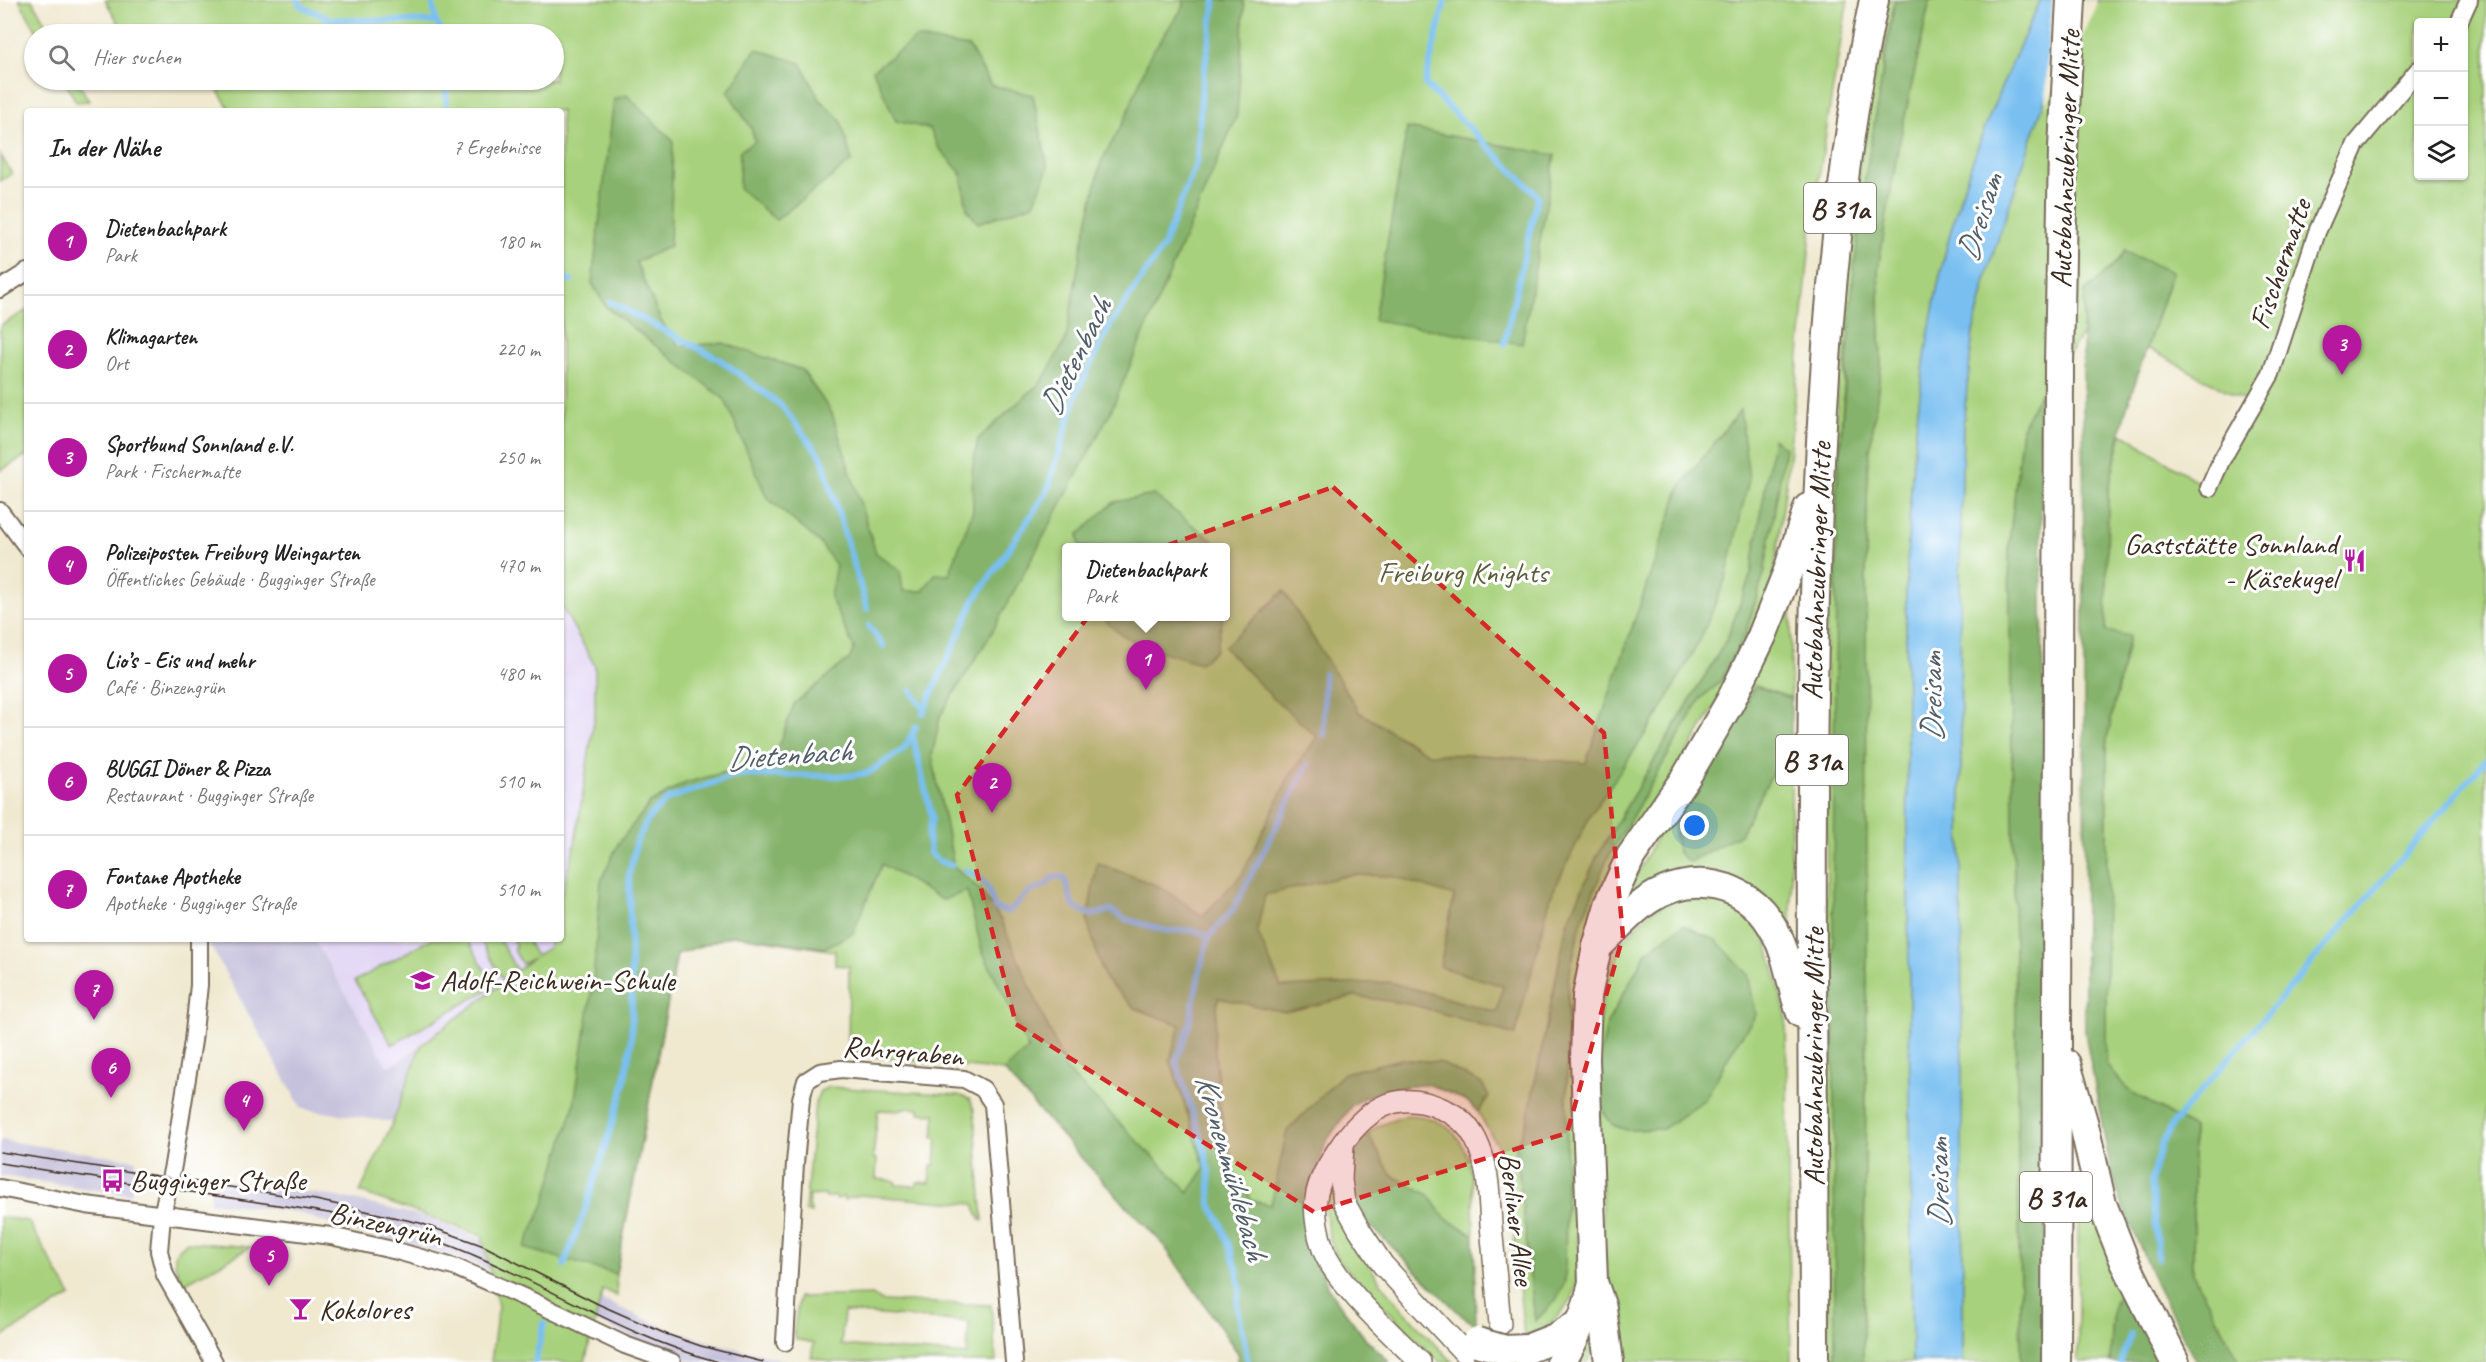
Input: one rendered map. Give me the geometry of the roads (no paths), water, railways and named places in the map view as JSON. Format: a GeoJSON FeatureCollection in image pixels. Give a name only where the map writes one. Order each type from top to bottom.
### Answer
{"type":"FeatureCollection","features":[{"type":"Feature","properties":{"kind":"highway","name":"Autobahnzubringer Mitte"},"geometry":{"type":"LineString","coordinates":[[1814,1362],[1811,1043],[1812,724],[1818,476],[1838,221],[1861,59],[1874,0]]}},
{"type":"Feature","properties":{"kind":"highway","name":"Autobahnzubringer Mitte"},"geometry":{"type":"LineString","coordinates":[[2056,1362],[2059,365],[2062,148],[2071,0]]}},
{"type":"Feature","properties":{"kind":"highway","name":"B 31a"},"geometry":{"type":"LineString","coordinates":[[1593,1282],[1586,1059],[1587,996],[1597,947],[1610,902],[1631,856],[1686,777],[1730,702],[1753,655],[1788,571],[1818,476]]}},
{"type":"Feature","properties":{"kind":"highway","name":"B 31a"},"geometry":{"type":"LineString","coordinates":[[1597,947],[1635,910],[1657,895],[1671,889],[1687,884],[1705,883],[1739,892],[1759,908],[1772,926],[1790,968],[1796,1001],[1811,1043]]}},
{"type":"Feature","properties":{"kind":"highway"},"geometry":{"type":"LineString","coordinates":[[2056,1033],[2084,1125],[2102,1204],[2125,1262],[2175,1362]]}},
{"type":"Feature","properties":{"kind":"highway"},"geometry":{"type":"LineString","coordinates":[[1562,1362],[1588,1306],[1593,1282]]}},
{"type":"Feature","properties":{"kind":"highway"},"geometry":{"type":"LineString","coordinates":[[1593,1282],[1602,1308],[1605,1357]]}},
{"type":"Feature","properties":{"kind":"highway"},"geometry":{"type":"LineString","coordinates":[[1475,1352],[1527,1349],[1555,1338],[1581,1323]]}},
{"type":"Feature","properties":{"kind":"street"},"geometry":{"type":"LineString","coordinates":[[2460,18],[2469,0]]}},
{"type":"Feature","properties":{"kind":"street","name":"Fischermatte"},"geometry":{"type":"LineString","coordinates":[[2209,488],[2221,461],[2271,374],[2317,232],[2351,153],[2416,72]]}},
{"type":"Feature","properties":{"kind":"street"},"geometry":{"type":"LineString","coordinates":[[0,289],[24,274]]}},
{"type":"Feature","properties":{"kind":"street"},"geometry":{"type":"LineString","coordinates":[[0,511],[24,541]]}},
{"type":"Feature","properties":{"kind":"street"},"geometry":{"type":"LineString","coordinates":[[199,942],[199,985],[193,1041],[172,1172],[162,1216],[159,1251],[160,1263],[214,1362]]}},
{"type":"Feature","properties":{"kind":"street","name":"Rohrgraben"},"geometry":{"type":"LineString","coordinates":[[785,1342],[795,1163],[801,1099],[806,1081],[820,1072],[841,1069],[964,1079],[982,1089],[993,1104],[1014,1362]]}},
{"type":"Feature","properties":{"kind":"street","name":"Berliner Allee"},"geometry":{"type":"LineString","coordinates":[[1420,1362],[1360,1300],[1334,1269],[1323,1250],[1318,1232],[1316,1200],[1325,1170],[1344,1142],[1368,1114],[1383,1105],[1403,1101],[1422,1101],[1455,1114],[1469,1129],[1476,1141],[1486,1170],[1500,1324]]}},
{"type":"Feature","properties":{"kind":"street"},"geometry":{"type":"LineString","coordinates":[[1344,1142],[1341,1180],[1344,1202],[1383,1265],[1425,1311],[1475,1352]]}},
{"type":"Feature","properties":{"kind":"street","name":"Binzengrün"},"geometry":{"type":"LineString","coordinates":[[0,1188],[86,1205],[366,1243],[457,1268],[625,1345],[672,1362]]}},
{"type":"Feature","properties":{"kind":"water","name":"Dreisam"},"geometry":{"type":"Polygon","coordinates":[[[2041,0],[2098,0],[2044,102],[1990,263],[1973,332],[1963,425],[1960,570],[1963,1362],[1912,1362],[1906,603],[1917,421],[1929,331],[1938,286],[1966,180],[1988,119],[2041,0]]]}},
{"type":"Feature","properties":{"kind":"waterway"},"geometry":{"type":"LineString","coordinates":[[297,0],[301,6],[330,19],[436,22],[437,24]]}},
{"type":"Feature","properties":{"kind":"waterway"},"geometry":{"type":"LineString","coordinates":[[432,0],[436,22]]}},
{"type":"Feature","properties":{"kind":"waterway","name":"Dietenbach"},"geometry":{"type":"LineString","coordinates":[[923,713],[975,599],[1047,492],[1077,392],[1111,324],[1163,247],[1197,161],[1202,86],[1215,0]]}},
{"type":"Feature","properties":{"kind":"waterway"},"geometry":{"type":"LineString","coordinates":[[1445,0],[1425,84],[1538,196],[1504,344]]}},
{"type":"Feature","properties":{"kind":"waterway"},"geometry":{"type":"LineString","coordinates":[[446,90],[447,108]]}},
{"type":"Feature","properties":{"kind":"waterway"},"geometry":{"type":"LineString","coordinates":[[564,277],[571,281]]}},
{"type":"Feature","properties":{"kind":"waterway"},"geometry":{"type":"LineString","coordinates":[[610,302],[719,359],[781,405],[822,458],[867,609]]}},
{"type":"Feature","properties":{"kind":"waterway"},"geometry":{"type":"LineString","coordinates":[[869,626],[883,646]]}},
{"type":"Feature","properties":{"kind":"waterway"},"geometry":{"type":"LineString","coordinates":[[1324,674],[1324,735]]}},
{"type":"Feature","properties":{"kind":"waterway"},"geometry":{"type":"LineString","coordinates":[[911,691],[925,710]]}},
{"type":"Feature","properties":{"kind":"waterway","name":"Dietenbach"},"geometry":{"type":"LineString","coordinates":[[564,1265],[584,1213],[623,1090],[631,1043],[632,1011],[629,875],[637,840],[650,816],[668,799],[736,775],[847,776],[868,773],[904,749],[916,727]]}},
{"type":"Feature","properties":{"kind":"waterway","name":"Kronenmühlebach"},"geometry":{"type":"LineString","coordinates":[[913,737],[932,818],[928,836],[930,853],[938,861],[952,865]]}},
{"type":"Feature","properties":{"kind":"waterway"},"geometry":{"type":"LineString","coordinates":[[2158,1259],[2151,1181],[2161,1144],[2173,1123],[2486,760]]}},
{"type":"Feature","properties":{"kind":"waterway"},"geometry":{"type":"LineString","coordinates":[[1209,936],[1233,910],[1308,765]]}},
{"type":"Feature","properties":{"kind":"waterway","name":"Kronenmühlebach"},"geometry":{"type":"LineString","coordinates":[[965,870],[986,884],[995,908],[1009,912],[1029,892],[1044,886],[1053,877],[1064,877],[1073,906],[1092,915],[1111,910],[1125,919],[1167,931],[1193,930],[1209,936],[1188,1030],[1176,1061],[1203,1144],[1209,1171],[1211,1205],[1222,1226],[1237,1269],[1240,1289],[1237,1303],[1248,1362]]}},
{"type":"Feature","properties":{"kind":"waterway","name":"Dietenbach"},"geometry":{"type":"LineString","coordinates":[[535,1362],[544,1323]]}},
{"type":"Feature","properties":{"kind":"waterway"},"geometry":{"type":"LineString","coordinates":[[2120,1362],[2131,1334]]}},
{"type":"Feature","properties":{"kind":"tram line"},"geometry":{"type":"LineString","coordinates":[[0,1152],[316,1200],[420,1223],[484,1246],[598,1304],[666,1334],[701,1346],[763,1362]]}},
{"type":"Feature","properties":{"kind":"tram line"},"geometry":{"type":"LineString","coordinates":[[0,1163],[315,1211],[357,1218],[399,1229],[496,1265],[642,1335],[719,1362]]}},
{"type":"Feature","properties":{"kind":"place","name":"Sportbund Sonnland e.V."},"geometry":{"type":"Point","coordinates":[2342,375]}},
{"type":"Feature","properties":{"kind":"place","name":"Gaststätte Sonnland - Käsekugel"},"geometry":{"type":"Point","coordinates":[2355,561]}},
{"type":"Feature","properties":{"kind":"place","name":"Dietenbachpark"},"geometry":{"type":"Point","coordinates":[1146,690]}},
{"type":"Feature","properties":{"kind":"place","name":"Klimagarten"},"geometry":{"type":"Point","coordinates":[992,813]}},
{"type":"Feature","properties":{"kind":"place","name":"Adolf-Reichwein-Schule"},"geometry":{"type":"Point","coordinates":[422,980]}},
{"type":"Feature","properties":{"kind":"place","name":"Fontane Apotheke"},"geometry":{"type":"Point","coordinates":[94,1020]}},
{"type":"Feature","properties":{"kind":"place","name":"BUGGI Döner & Pizza"},"geometry":{"type":"Point","coordinates":[111,1098]}},
{"type":"Feature","properties":{"kind":"place","name":"Polizeiposten Freiburg Weingarten"},"geometry":{"type":"Point","coordinates":[244,1131]}},
{"type":"Feature","properties":{"kind":"place","name":"Bugginger Straße"},"geometry":{"type":"Point","coordinates":[112,1180]}},
{"type":"Feature","properties":{"kind":"place","name":"Lio’s - Eis und mehr"},"geometry":{"type":"Point","coordinates":[269,1286]}},
{"type":"Feature","properties":{"kind":"place","name":"Kokolores"},"geometry":{"type":"Point","coordinates":[301,1309]}},
{"type":"Feature","properties":{"kind":"park label","name":"Freiburg Knights"},"geometry":{"type":"Point","coordinates":[1463,572]}}]}
